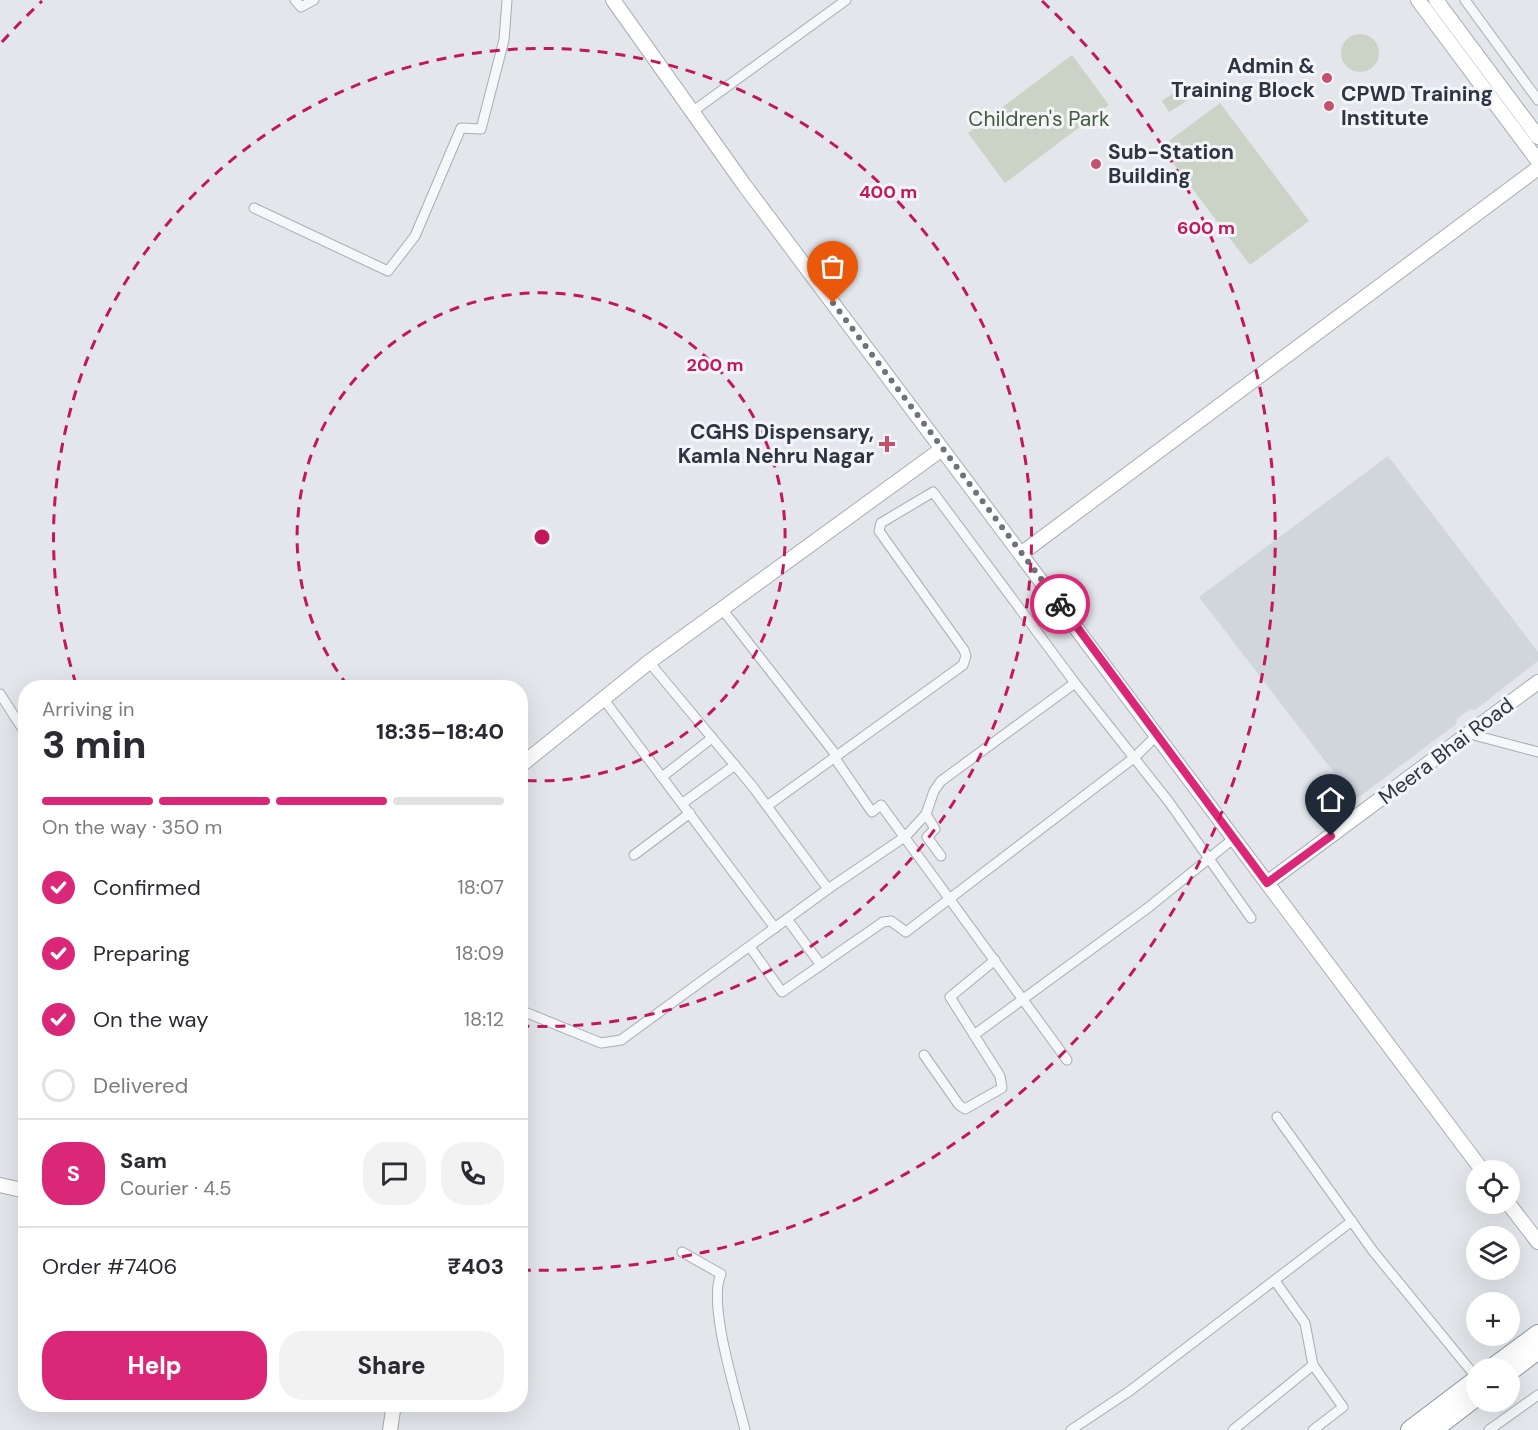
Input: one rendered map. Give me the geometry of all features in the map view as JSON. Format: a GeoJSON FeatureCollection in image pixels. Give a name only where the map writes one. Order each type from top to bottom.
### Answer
{"type":"FeatureCollection","features":[{"type":"Feature","properties":{"kind":"highway"},"geometry":{"type":"LineString","coordinates":[[1506,1358],[1538,1334]]}},
{"type":"Feature","properties":{"kind":"highway"},"geometry":{"type":"LineString","coordinates":[[1520,1364],[1538,1350]]}},
{"type":"Feature","properties":{"kind":"highway"},"geometry":{"type":"LineString","coordinates":[[1410,1430],[1466,1386]]}},
{"type":"Feature","properties":{"kind":"highway"},"geometry":{"type":"LineString","coordinates":[[1433,1430],[1466,1405]]}},
{"type":"Feature","properties":{"kind":"street"},"geometry":{"type":"LineString","coordinates":[[295,0],[301,8],[314,0]]}},
{"type":"Feature","properties":{"kind":"street"},"geometry":{"type":"LineString","coordinates":[[254,208],[388,271],[415,236],[461,128],[482,129],[504,40],[507,0]]}},
{"type":"Feature","properties":{"kind":"street"},"geometry":{"type":"LineString","coordinates":[[613,0],[692,112],[942,449],[1475,1160]]}},
{"type":"Feature","properties":{"kind":"street"},"geometry":{"type":"LineString","coordinates":[[692,112],[846,0]]}},
{"type":"Feature","properties":{"kind":"street"},"geometry":{"type":"LineString","coordinates":[[1418,0],[1538,161]]}},
{"type":"Feature","properties":{"kind":"street"},"geometry":{"type":"LineString","coordinates":[[1436,0],[1538,137]]}},
{"type":"Feature","properties":{"kind":"street"},"geometry":{"type":"LineString","coordinates":[[1466,0],[1538,100]]}},
{"type":"Feature","properties":{"kind":"street"},"geometry":{"type":"LineString","coordinates":[[1022,553],[1538,168]]}},
{"type":"Feature","properties":{"kind":"street"},"geometry":{"type":"LineString","coordinates":[[528,759],[649,662],[942,449]]}},
{"type":"Feature","properties":{"kind":"street"},"geometry":{"type":"LineString","coordinates":[[767,806],[963,664],[964,650],[879,531],[881,524],[928,492],[933,492],[1075,683],[1135,757],[1211,859],[1251,918]]}},
{"type":"Feature","properties":{"kind":"street"},"geometry":{"type":"LineString","coordinates":[[722,609],[835,756],[872,812],[881,804],[906,836],[1067,1060]]}},
{"type":"Feature","properties":{"kind":"street"},"geometry":{"type":"LineString","coordinates":[[649,662],[735,765],[828,889]]}},
{"type":"Feature","properties":{"kind":"street","name":"Meera Bhai Road"},"geometry":{"type":"LineString","coordinates":[[1267,883],[1538,682]]}},
{"type":"Feature","properties":{"kind":"street"},"geometry":{"type":"LineString","coordinates":[[528,1013],[601,1043],[614,1043],[828,889],[906,836],[926,814],[934,791],[941,781],[1075,683]]}},
{"type":"Feature","properties":{"kind":"street"},"geometry":{"type":"LineString","coordinates":[[0,694],[18,722]]}},
{"type":"Feature","properties":{"kind":"street"},"geometry":{"type":"LineString","coordinates":[[603,698],[775,928]]}},
{"type":"Feature","properties":{"kind":"street"},"geometry":{"type":"LineString","coordinates":[[1470,734],[1538,752]]}},
{"type":"Feature","properties":{"kind":"street"},"geometry":{"type":"LineString","coordinates":[[750,947],[782,992],[883,922],[891,921],[906,932],[1135,757],[1156,736]]}},
{"type":"Feature","properties":{"kind":"street"},"geometry":{"type":"LineString","coordinates":[[662,777],[711,738]]}},
{"type":"Feature","properties":{"kind":"street"},"geometry":{"type":"LineString","coordinates":[[683,803],[735,765]]}},
{"type":"Feature","properties":{"kind":"street"},"geometry":{"type":"LineString","coordinates":[[634,855],[690,813]]}},
{"type":"Feature","properties":{"kind":"street"},"geometry":{"type":"LineString","coordinates":[[926,814],[935,829],[927,837],[941,856]]}},
{"type":"Feature","properties":{"kind":"street"},"geometry":{"type":"LineString","coordinates":[[974,1035],[1149,907],[1233,839]]}},
{"type":"Feature","properties":{"kind":"street"},"geometry":{"type":"LineString","coordinates":[[787,919],[821,965]]}},
{"type":"Feature","properties":{"kind":"street"},"geometry":{"type":"LineString","coordinates":[[924,1055],[959,1105],[969,1109],[999,1092],[1003,1085],[950,997],[995,960]]}},
{"type":"Feature","properties":{"kind":"street"},"geometry":{"type":"LineString","coordinates":[[1277,1117],[1352,1221],[1466,1365]]}},
{"type":"Feature","properties":{"kind":"street"},"geometry":{"type":"LineString","coordinates":[[0,1185],[18,1189]]}},
{"type":"Feature","properties":{"kind":"street"},"geometry":{"type":"LineString","coordinates":[[1516,1214],[1538,1242]]}},
{"type":"Feature","properties":{"kind":"street"},"geometry":{"type":"LineString","coordinates":[[1071,1430],[1131,1390],[1352,1221]]}},
{"type":"Feature","properties":{"kind":"street"},"geometry":{"type":"LineString","coordinates":[[682,1252],[721,1274],[717,1282],[718,1314],[746,1430]]}},
{"type":"Feature","properties":{"kind":"street"},"geometry":{"type":"LineString","coordinates":[[1275,1281],[1305,1323],[1313,1365],[1343,1407],[1313,1430]]}},
{"type":"Feature","properties":{"kind":"street"},"geometry":{"type":"LineString","coordinates":[[1233,1430],[1313,1365]]}},
{"type":"Feature","properties":{"kind":"street"},"geometry":{"type":"LineString","coordinates":[[1489,1430],[1538,1395]]}},
{"type":"Feature","properties":{"kind":"street"},"geometry":{"type":"LineString","coordinates":[[390,1430],[393,1412]]}},
{"type":"Feature","properties":{"kind":"shaded area"},"geometry":{"type":"Polygon","coordinates":[[[1388,456],[1538,652],[1538,661],[1475,710],[1470,709],[1457,719],[1456,724],[1355,800],[1199,597],[1388,456]]]}},
{"type":"Feature","properties":{"kind":"green space"},"geometry":{"type":"Polygon","coordinates":[[[1360,34],[1373,40],[1379,53],[1373,66],[1360,72],[1347,66],[1341,53],[1347,40],[1360,34]]]}},
{"type":"Feature","properties":{"kind":"green space","name":"Children's Park"},"geometry":{"type":"Polygon","coordinates":[[[1072,55],[1109,105],[1005,183],[968,133],[1072,55]]]}},
{"type":"Feature","properties":{"kind":"green space"},"geometry":{"type":"Polygon","coordinates":[[[1182,87],[1190,99],[1169,112],[1162,101],[1182,87]]]}},
{"type":"Feature","properties":{"kind":"green space"},"geometry":{"type":"Polygon","coordinates":[[[1220,103],[1309,221],[1250,265],[1161,147],[1220,103]]]}},
{"type":"Feature","properties":{"kind":"way so far"},"geometry":{"type":"LineString","coordinates":[[833,303],[1060,604]]}},
{"type":"Feature","properties":{"kind":"place","name":"Admin & Training Block"},"geometry":{"type":"Point","coordinates":[1327,78]}},
{"type":"Feature","properties":{"kind":"place","name":"CPWD Training Institute"},"geometry":{"type":"Point","coordinates":[1329,106]}},
{"type":"Feature","properties":{"kind":"place","name":"Sub-Station Building"},"geometry":{"type":"Point","coordinates":[1096,164]}},
{"type":"Feature","properties":{"kind":"place","name":"CGHS Dispensary, Kamla Nehru Nagar"},"geometry":{"type":"Point","coordinates":[887,444]}},
{"type":"Feature","properties":{"kind":"route"},"geometry":{"type":"LineString","coordinates":[[1060,604],[1267,883],[1331,836]]}}]}
